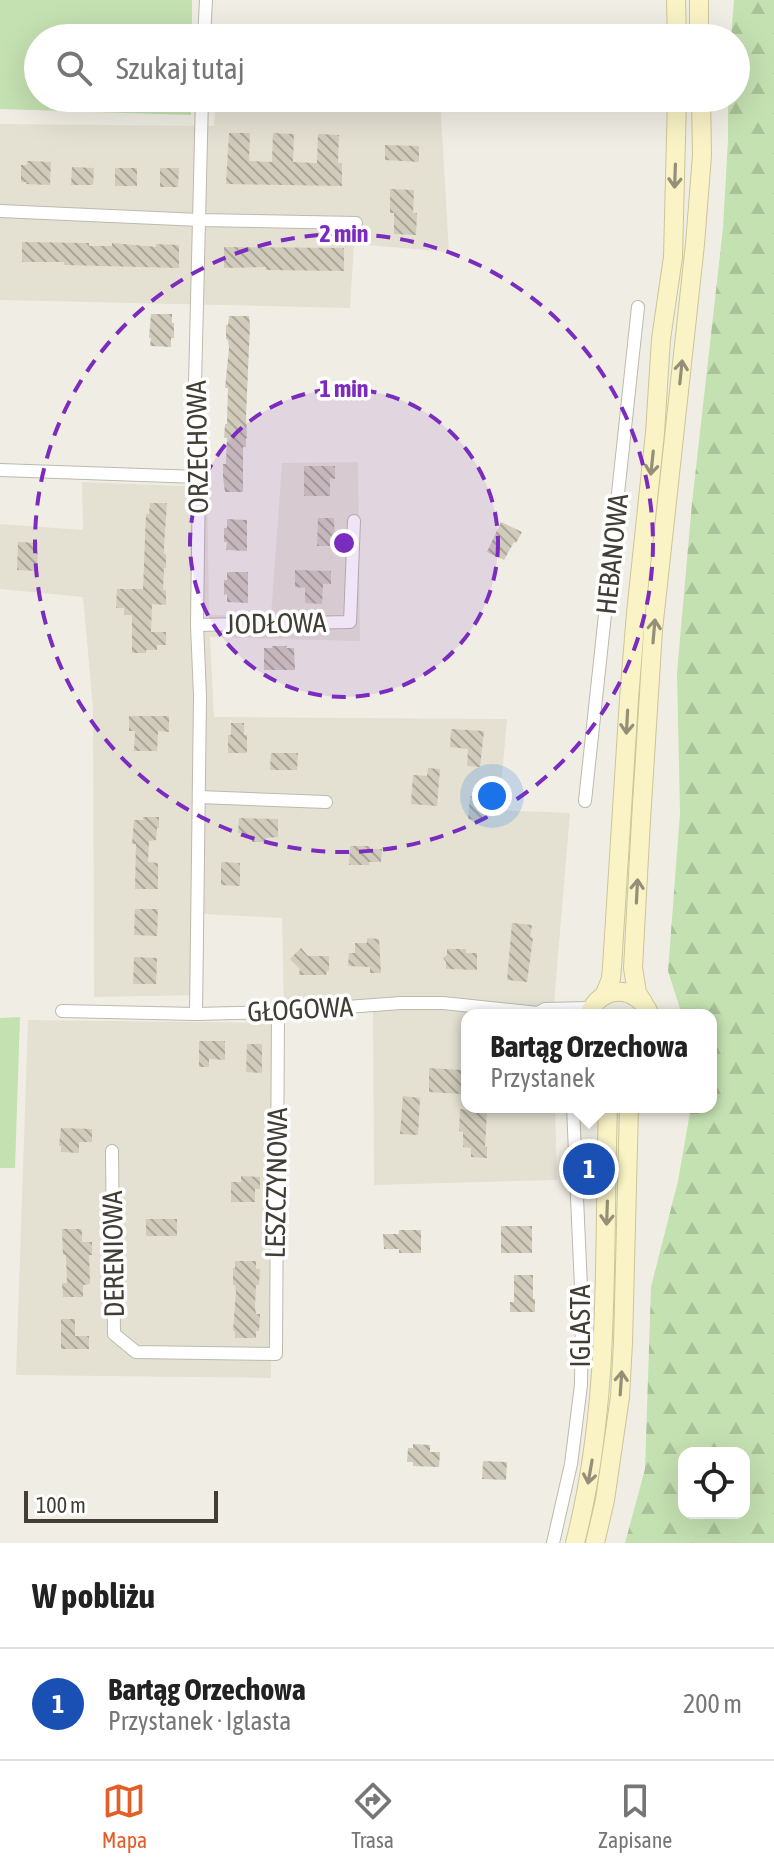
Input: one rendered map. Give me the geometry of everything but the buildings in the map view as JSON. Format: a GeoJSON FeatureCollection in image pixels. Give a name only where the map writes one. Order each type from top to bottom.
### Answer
{"type":"FeatureCollection","features":[{"type":"Feature","properties":{"kind":"main road"},"geometry":{"type":"LineString","coordinates":[[676,0],[677,24]]}},
{"type":"Feature","properties":{"kind":"main road"},"geometry":{"type":"LineString","coordinates":[[699,0],[699,24]]}},
{"type":"Feature","properties":{"kind":"main road"},"geometry":{"type":"LineString","coordinates":[[595,1006],[611,979],[636,613],[655,433],[661,339],[673,257],[677,112]]}},
{"type":"Feature","properties":{"kind":"main road"},"geometry":{"type":"LineString","coordinates":[[646,1008],[637,993],[633,968],[646,741],[653,630],[695,244],[702,155],[701,112]]}},
{"type":"Feature","properties":{"kind":"main road"},"geometry":{"type":"LineString","coordinates":[[595,1006],[611,993],[628,993],[646,1008]]}},
{"type":"Feature","properties":{"kind":"main road"},"geometry":{"type":"LineString","coordinates":[[575,1543],[584,1510],[599,1414],[608,1113]]}},
{"type":"Feature","properties":{"kind":"main road"},"geometry":{"type":"LineString","coordinates":[[595,1543],[620,1397],[629,1113]]}},
{"type":"Feature","properties":{"kind":"street"},"geometry":{"type":"LineString","coordinates":[[205,24],[206,0]]}},
{"type":"Feature","properties":{"kind":"street","name":"ORZECHOWA"},"geometry":{"type":"LineString","coordinates":[[196,1014],[200,696],[197,625],[199,477],[195,384],[202,112]]}},
{"type":"Feature","properties":{"kind":"street"},"geometry":{"type":"LineString","coordinates":[[0,211],[356,223]]}},
{"type":"Feature","properties":{"kind":"street","name":"HEBANOWA"},"geometry":{"type":"LineString","coordinates":[[585,801],[638,307]]}},
{"type":"Feature","properties":{"kind":"street"},"geometry":{"type":"LineString","coordinates":[[0,470],[199,477]]}},
{"type":"Feature","properties":{"kind":"street","name":"JODŁOWA"},"geometry":{"type":"LineString","coordinates":[[197,625],[350,622],[354,521]]}},
{"type":"Feature","properties":{"kind":"street"},"geometry":{"type":"LineString","coordinates":[[199,797],[326,802]]}},
{"type":"Feature","properties":{"kind":"street","name":"GŁOGOWA"},"geometry":{"type":"LineString","coordinates":[[62,1011],[196,1014],[401,1003],[443,1003],[495,1009]]}},
{"type":"Feature","properties":{"kind":"street","name":"GŁOGOWA"},"geometry":{"type":"LineString","coordinates":[[545,1009],[595,1006]]}},
{"type":"Feature","properties":{"kind":"street","name":"LESZCZYNOWA"},"geometry":{"type":"LineString","coordinates":[[276,1354],[278,1012]]}},
{"type":"Feature","properties":{"kind":"street","name":"IGLASTA"},"geometry":{"type":"LineString","coordinates":[[553,1543],[571,1464],[581,1385],[582,1310],[573,1113]]}},
{"type":"Feature","properties":{"kind":"street","name":"DERENIOWA"},"geometry":{"type":"LineString","coordinates":[[112,1151],[114,1334],[136,1352],[276,1354]]}},
{"type":"Feature","properties":{"kind":"shaded area"},"geometry":{"type":"Polygon","coordinates":[[[215,112],[441,112],[449,252],[354,244],[350,308],[0,300],[0,124],[214,126],[215,112]]]}},
{"type":"Feature","properties":{"kind":"shaded area"},"geometry":{"type":"Polygon","coordinates":[[[358,462],[360,641],[210,637],[214,717],[507,719],[499,810],[570,813],[554,1009],[461,1009],[461,1113],[555,1113],[557,1180],[374,1185],[373,1010],[284,1008],[282,918],[204,914],[203,995],[94,997],[93,708],[83,597],[0,589],[0,524],[83,530],[82,482],[207,487],[209,615],[271,616],[282,463],[358,462]]]}},
{"type":"Feature","properties":{"kind":"shaded area"},"geometry":{"type":"Polygon","coordinates":[[[28,1020],[271,1023],[271,1378],[16,1375],[28,1020]]]}},
{"type":"Feature","properties":{"kind":"green space"},"geometry":{"type":"Polygon","coordinates":[[[0,0],[192,0],[192,24],[24,24],[24,110],[0,109],[0,0]]]}},
{"type":"Feature","properties":{"kind":"green space"},"geometry":{"type":"Polygon","coordinates":[[[734,0],[774,0],[774,1543],[625,1543],[645,1469],[651,1287],[678,1181],[690,1113],[717,1113],[717,1009],[680,1009],[668,971],[680,813],[677,673],[692,503],[723,228],[728,112],[750,112],[750,24],[732,24],[734,0]]]}},
{"type":"Feature","properties":{"kind":"green space"},"geometry":{"type":"Polygon","coordinates":[[[96,112],[191,112],[191,115],[96,112]]]}},
{"type":"Feature","properties":{"kind":"green space"},"geometry":{"type":"Polygon","coordinates":[[[20,1017],[15,1168],[0,1168],[0,1018],[20,1017]]]}},
{"type":"Feature","properties":{"kind":"place","name":"Bartąg Orzechowa"},"geometry":{"type":"Point","coordinates":[589,1169]}}]}
